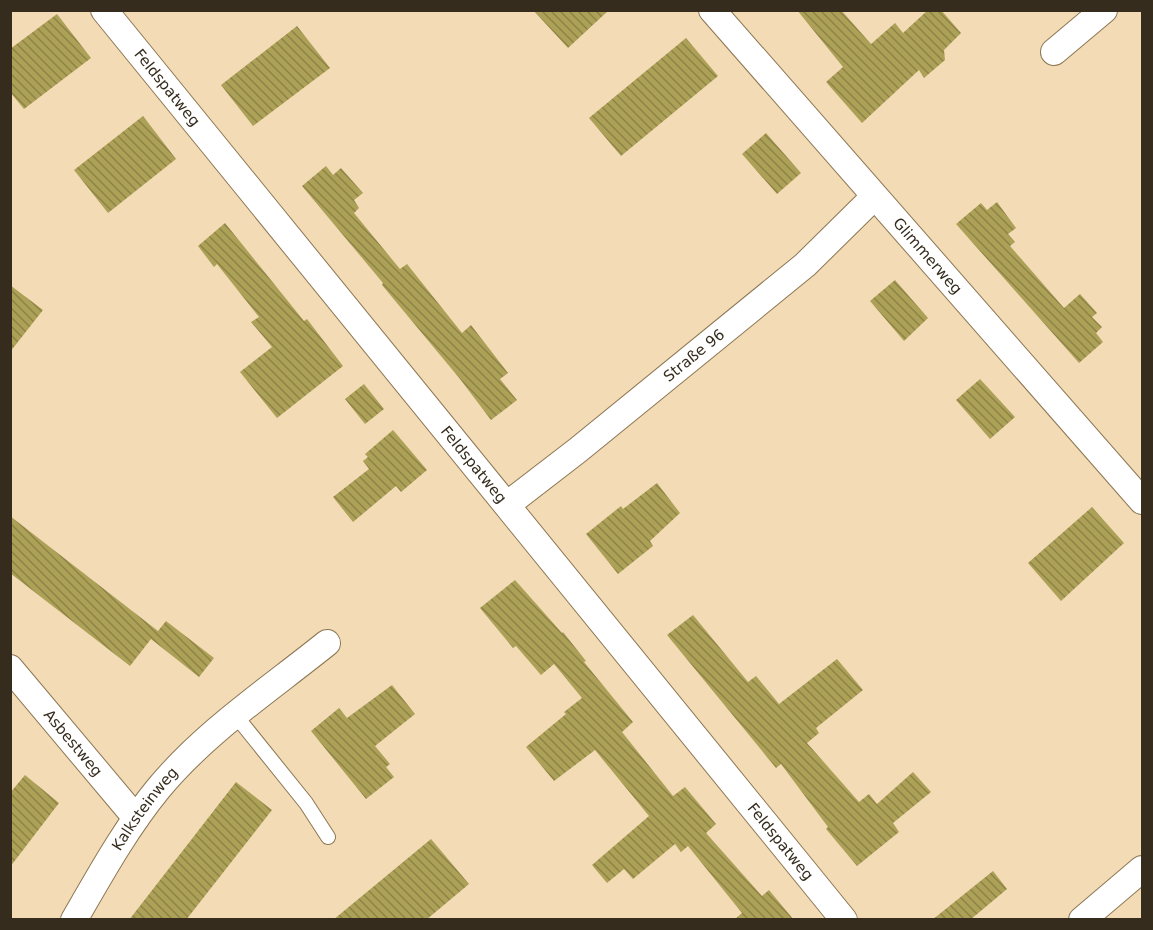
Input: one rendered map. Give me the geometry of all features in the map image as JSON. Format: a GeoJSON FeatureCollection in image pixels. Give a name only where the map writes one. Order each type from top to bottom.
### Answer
{"type":"FeatureCollection","features":[{"type":"Feature","properties":{"kind":"street","name":"Feldspatweg"},"geometry":{"type":"LineString","coordinates":[[104,10],[844,920]]}},
{"type":"Feature","properties":{"kind":"street","name":"Glimmerweg"},"geometry":{"type":"LineString","coordinates":[[712,10],[1143,501]]}},
{"type":"Feature","properties":{"kind":"street"},"geometry":{"type":"LineString","coordinates":[[1054,52],[1104,10]]}},
{"type":"Feature","properties":{"kind":"street","name":"Straße 96"},"geometry":{"type":"LineString","coordinates":[[508,504],[578,450],[805,265],[874,196]]}},
{"type":"Feature","properties":{"kind":"street","name":"Kalksteinweg"},"geometry":{"type":"LineString","coordinates":[[74,920],[136,818],[167,780],[198,748],[327,643]]}},
{"type":"Feature","properties":{"kind":"street","name":"Asbestweg"},"geometry":{"type":"LineString","coordinates":[[10,668],[136,818]]}},
{"type":"Feature","properties":{"kind":"street"},"geometry":{"type":"LineString","coordinates":[[1082,920],[1143,870]]}},
{"type":"Feature","properties":{"kind":"lane"},"geometry":{"type":"LineString","coordinates":[[236,716],[306,803],[328,837]]}},
{"type":"Feature","properties":{"kind":"building"},"geometry":{"type":"Polygon","coordinates":[[[533,10],[609,10],[568,48],[533,10]]]}},
{"type":"Feature","properties":{"kind":"building"},"geometry":{"type":"Polygon","coordinates":[[[797,10],[841,10],[871,44],[895,23],[903,33],[928,10],[941,10],[961,33],[944,50],[945,60],[924,78],[919,70],[862,123],[826,82],[843,67],[797,10]]]}},
{"type":"Feature","properties":{"kind":"building"},"geometry":{"type":"Polygon","coordinates":[[[57,14],[91,58],[24,109],[10,92],[10,49],[57,14]]]}},
{"type":"Feature","properties":{"kind":"building"},"geometry":{"type":"Polygon","coordinates":[[[297,26],[330,68],[253,126],[221,85],[297,26]]]}},
{"type":"Feature","properties":{"kind":"building"},"geometry":{"type":"Polygon","coordinates":[[[686,38],[718,76],[621,156],[589,118],[686,38]]]}},
{"type":"Feature","properties":{"kind":"building"},"geometry":{"type":"Polygon","coordinates":[[[143,116],[176,159],[108,213],[74,170],[143,116]]]}},
{"type":"Feature","properties":{"kind":"building"},"geometry":{"type":"Polygon","coordinates":[[[766,133],[801,173],[777,194],[742,154],[766,133]]]}},
{"type":"Feature","properties":{"kind":"building"},"geometry":{"type":"Polygon","coordinates":[[[326,166],[333,175],[341,168],[363,193],[354,200],[359,208],[354,213],[400,269],[407,264],[462,333],[471,325],[508,373],[500,379],[517,400],[491,420],[382,285],[383,283],[302,186],[326,166]]]}},
{"type":"Feature","properties":{"kind":"building"},"geometry":{"type":"Polygon","coordinates":[[[997,202],[1016,228],[1008,234],[1015,242],[1010,246],[1064,308],[1080,294],[1097,313],[1092,317],[1102,327],[1096,333],[1103,342],[1079,363],[956,224],[981,203],[987,210],[997,202]]]}},
{"type":"Feature","properties":{"kind":"building"},"geometry":{"type":"Polygon","coordinates":[[[225,223],[304,321],[307,319],[343,366],[277,418],[240,372],[272,347],[251,322],[259,317],[217,264],[214,267],[198,246],[225,223]]]}},
{"type":"Feature","properties":{"kind":"building"},"geometry":{"type":"Polygon","coordinates":[[[895,280],[928,318],[904,341],[870,301],[895,280]]]}},
{"type":"Feature","properties":{"kind":"building"},"geometry":{"type":"Polygon","coordinates":[[[10,285],[43,310],[10,352],[10,285]]]}},
{"type":"Feature","properties":{"kind":"building"},"geometry":{"type":"Polygon","coordinates":[[[980,379],[1015,417],[990,439],[956,400],[980,379]]]}},
{"type":"Feature","properties":{"kind":"building"},"geometry":{"type":"Polygon","coordinates":[[[364,384],[384,409],[365,424],[345,399],[364,384]]]}},
{"type":"Feature","properties":{"kind":"building"},"geometry":{"type":"Polygon","coordinates":[[[393,430],[427,470],[401,492],[396,486],[353,522],[333,497],[369,469],[363,461],[368,457],[365,454],[393,430]]]}},
{"type":"Feature","properties":{"kind":"building"},"geometry":{"type":"Polygon","coordinates":[[[657,483],[680,513],[650,541],[653,546],[618,574],[586,534],[621,506],[623,509],[657,483]]]}},
{"type":"Feature","properties":{"kind":"building"},"geometry":{"type":"Polygon","coordinates":[[[1092,507],[1124,543],[1061,601],[1028,563],[1092,507]]]}},
{"type":"Feature","properties":{"kind":"building"},"geometry":{"type":"Polygon","coordinates":[[[10,516],[158,631],[166,621],[214,658],[199,677],[151,639],[130,666],[10,573],[10,516]]]}},
{"type":"Feature","properties":{"kind":"building"},"geometry":{"type":"Polygon","coordinates":[[[515,580],[563,632],[586,661],[584,662],[633,722],[622,732],[673,796],[685,787],[716,824],[706,833],[762,896],[769,890],[794,920],[734,920],[742,913],[688,846],[681,852],[675,844],[633,879],[624,869],[607,883],[592,865],[649,816],[595,750],[554,781],[526,747],[582,698],[554,664],[541,675],[516,646],[513,648],[480,608],[515,580]]]}},
{"type":"Feature","properties":{"kind":"building"},"geometry":{"type":"Polygon","coordinates":[[[693,615],[748,682],[756,676],[779,704],[837,659],[863,690],[816,728],[819,733],[807,743],[859,802],[869,794],[877,804],[913,772],[931,792],[893,823],[899,832],[857,866],[826,829],[828,827],[781,764],[776,768],[667,635],[693,615]]]}},
{"type":"Feature","properties":{"kind":"building"},"geometry":{"type":"Polygon","coordinates":[[[392,685],[415,714],[375,746],[390,764],[386,767],[394,777],[366,799],[311,731],[339,708],[347,718],[392,685]]]}},
{"type":"Feature","properties":{"kind":"building"},"geometry":{"type":"Polygon","coordinates":[[[25,775],[59,803],[10,867],[10,793],[25,775]]]}},
{"type":"Feature","properties":{"kind":"building"},"geometry":{"type":"Polygon","coordinates":[[[236,782],[272,810],[186,920],[129,920],[236,782]]]}},
{"type":"Feature","properties":{"kind":"building"},"geometry":{"type":"Polygon","coordinates":[[[431,839],[469,884],[426,920],[333,920],[431,839]]]}},
{"type":"Feature","properties":{"kind":"building"},"geometry":{"type":"Polygon","coordinates":[[[993,871],[1007,889],[970,920],[932,920],[993,871]]]}}]}
